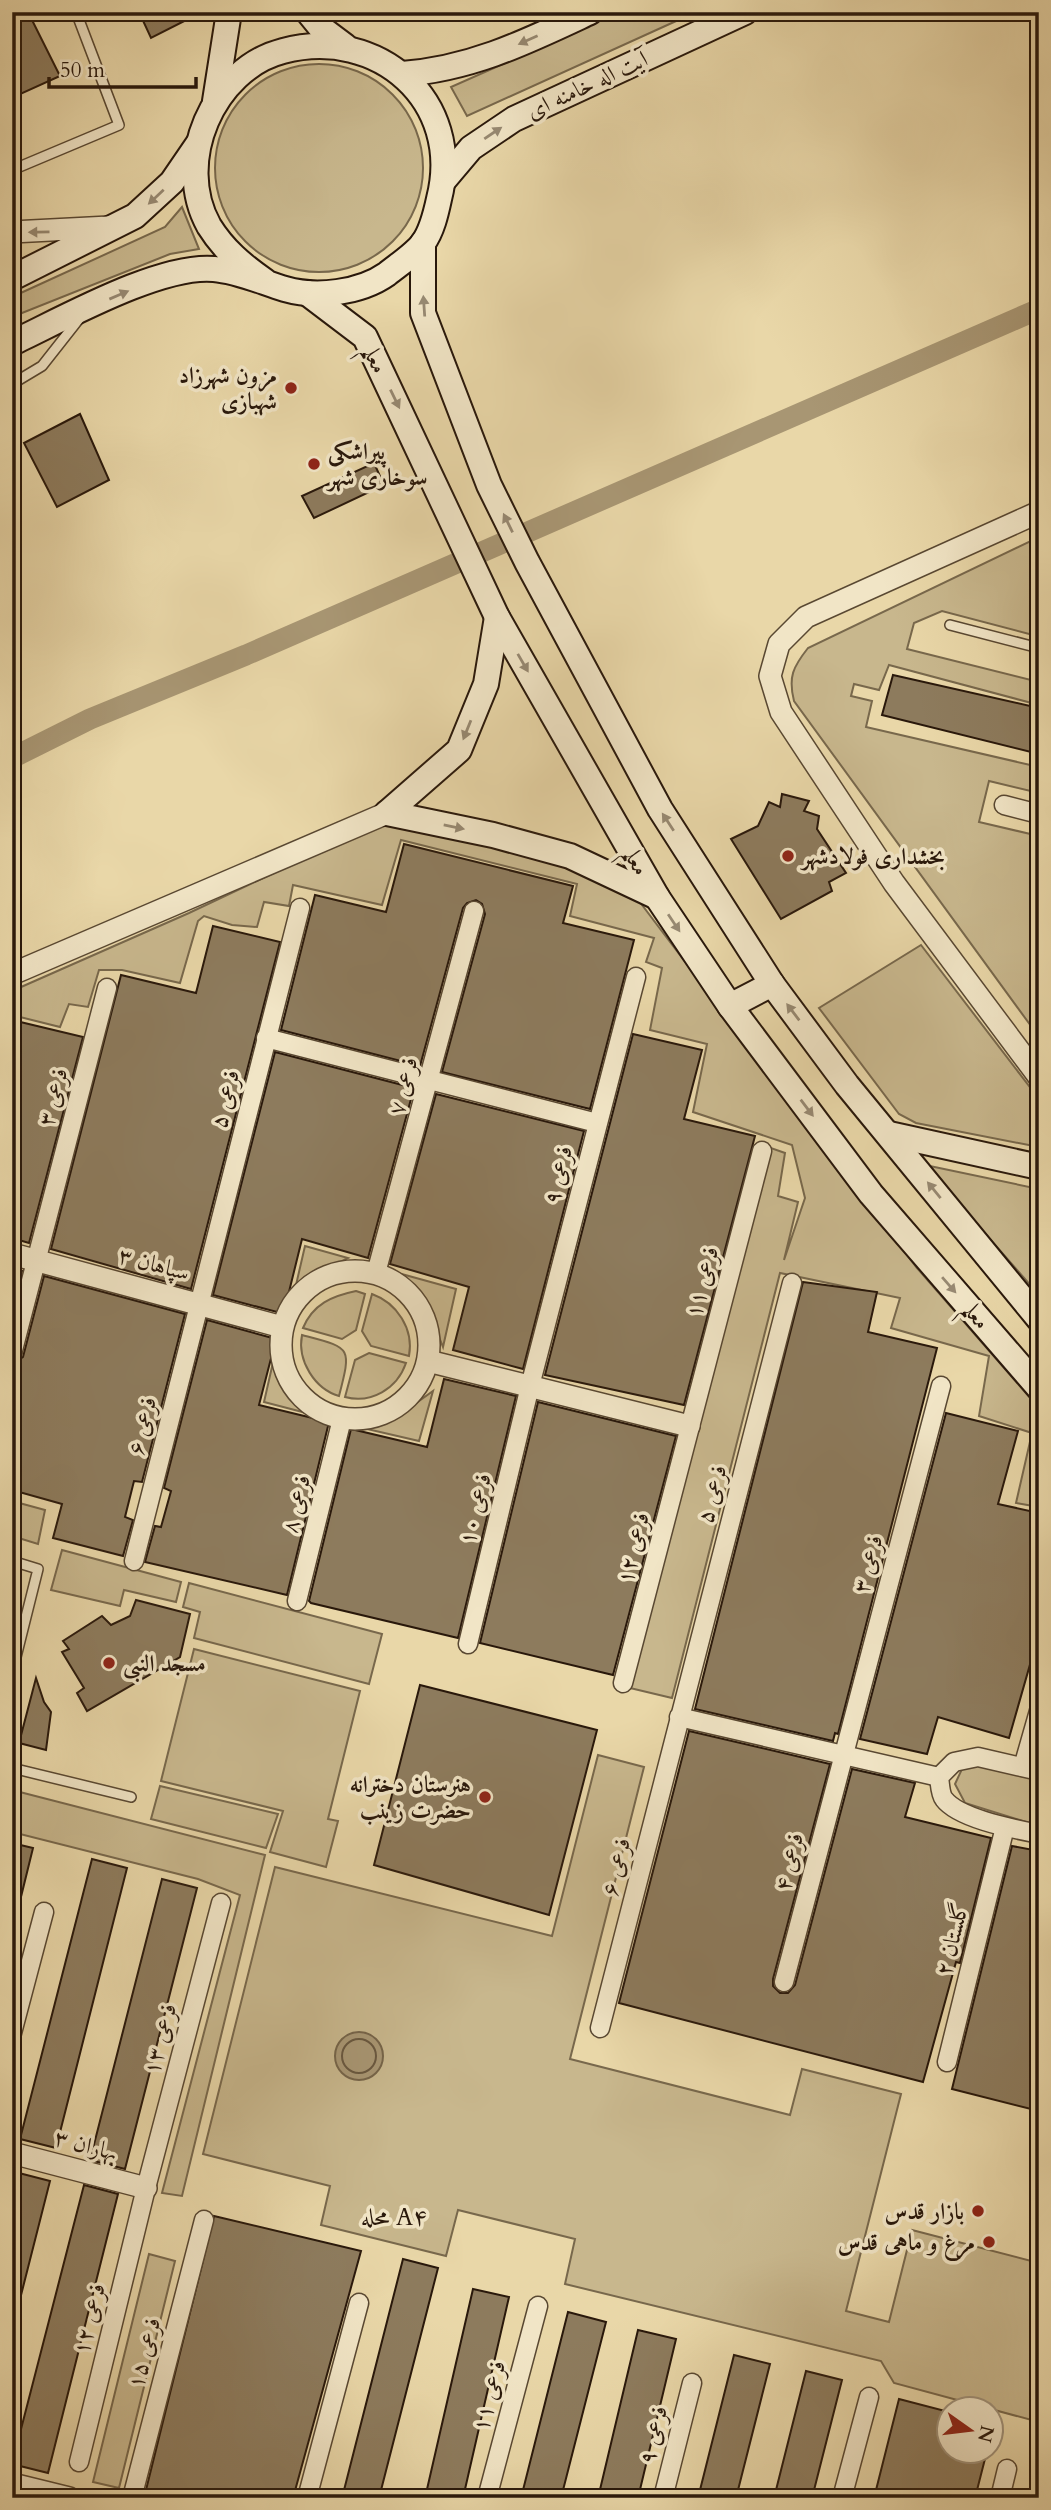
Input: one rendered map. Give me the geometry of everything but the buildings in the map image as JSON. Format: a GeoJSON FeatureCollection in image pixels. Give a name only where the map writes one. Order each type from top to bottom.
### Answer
{"type":"FeatureCollection","features":[{"type":"Feature","properties":{"kind":"main road"},"geometry":{"type":"LineString","coordinates":[[12,278],[135,216],[172,182],[198,144],[215,101],[229,12]]}},
{"type":"Feature","properties":{"kind":"main road"},"geometry":{"type":"LineString","coordinates":[[308,12],[321,28],[345,46]]}},
{"type":"Feature","properties":{"kind":"main road"},"geometry":{"type":"LineString","coordinates":[[402,74],[442,71],[500,53],[590,12]]}},
{"type":"Feature","properties":{"kind":"main road","name":"آیت اله خامنه ای"},"geometry":{"type":"LineString","coordinates":[[444,180],[471,148],[514,120],[746,12]]}},
{"type":"Feature","properties":{"kind":"main road"},"geometry":{"type":"LineString","coordinates":[[12,342],[165,275],[213,269],[307,293],[347,291],[384,276],[423,243],[435,217],[444,180],[442,141],[427,105],[402,74],[376,56],[345,46],[308,44],[272,54],[240,73],[215,101]]}},
{"type":"Feature","properties":{"kind":"main road"},"geometry":{"type":"LineString","coordinates":[[198,144],[197,185],[208,224],[232,257],[265,281]]}},
{"type":"Feature","properties":{"kind":"main road","name":"معلم"},"geometry":{"type":"LineString","coordinates":[[423,243],[423,313],[489,485],[527,562],[660,809],[772,984],[847,1085],[1039,1319]]}},
{"type":"Feature","properties":{"kind":"main road","name":"معلم"},"geometry":{"type":"LineString","coordinates":[[307,293],[365,337],[448,507],[497,617],[657,897],[730,1006],[871,1194],[1039,1388]]}},
{"type":"Feature","properties":{"kind":"main road"},"geometry":{"type":"LineString","coordinates":[[387,813],[459,750],[486,684],[497,617]]}},
{"type":"Feature","properties":{"kind":"main road"},"geometry":{"type":"LineString","coordinates":[[387,813],[493,835],[570,856],[657,897]]}},
{"type":"Feature","properties":{"kind":"main road"},"geometry":{"type":"LineString","coordinates":[[730,1006],[772,984]]}},
{"type":"Feature","properties":{"kind":"main road"},"geometry":{"type":"LineString","coordinates":[[889,1134],[1039,1167]]}},
{"type":"Feature","properties":{"kind":"street"},"geometry":{"type":"LineString","coordinates":[[12,232],[114,227]]}},
{"type":"Feature","properties":{"kind":"street"},"geometry":{"type":"LineString","coordinates":[[1039,512],[806,617],[779,644],[770,676],[781,712],[894,883],[1039,1077]]}},
{"type":"Feature","properties":{"kind":"street"},"geometry":{"type":"LineString","coordinates":[[1004,805],[1039,814]]}},
{"type":"Feature","properties":{"kind":"street"},"geometry":{"type":"LineString","coordinates":[[12,974],[387,813]]}},
{"type":"Feature","properties":{"kind":"street","name":"فرعی ۵"},"geometry":{"type":"LineString","coordinates":[[198,1303],[300,908]]}},
{"type":"Feature","properties":{"kind":"street","name":"فرعی ۷"},"geometry":{"type":"LineString","coordinates":[[376,1273],[474,911]]}},
{"type":"Feature","properties":{"kind":"street","name":"فرعی ۹"},"geometry":{"type":"LineString","coordinates":[[530,1386],[636,977]]}},
{"type":"Feature","properties":{"kind":"street","name":"فرعی ۳"},"geometry":{"type":"LineString","coordinates":[[36,1260],[107,988]]}},
{"type":"Feature","properties":{"kind":"street"},"geometry":{"type":"LineString","coordinates":[[266,1038],[597,1123]]}},
{"type":"Feature","properties":{"kind":"street","name":"فرعی ۱۱"},"geometry":{"type":"LineString","coordinates":[[689,1426],[762,1151]]}},
{"type":"Feature","properties":{"kind":"street","name":"سپاهان ۳"},"geometry":{"type":"LineString","coordinates":[[12,1254],[282,1327]]}},
{"type":"Feature","properties":{"kind":"street"},"geometry":{"type":"LineString","coordinates":[[12,1354],[36,1260]]}},
{"type":"Feature","properties":{"kind":"street"},"geometry":{"type":"LineString","coordinates":[[352,1270],[376,1273],[396,1282],[413,1297],[424,1317],[429,1338],[428,1361],[419,1382],[405,1400],[386,1413],[365,1419],[342,1419],[319,1410],[300,1395],[286,1375],[280,1352],[282,1327],[291,1305],[307,1286],[328,1274],[352,1270]]}},
{"type":"Feature","properties":{"kind":"street","name":"فرعی ۵"},"geometry":{"type":"LineString","coordinates":[[679,1717],[792,1283]]}},
{"type":"Feature","properties":{"kind":"street","name":"فرعی ۶"},"geometry":{"type":"LineString","coordinates":[[134,1561],[198,1303]]}},
{"type":"Feature","properties":{"kind":"street"},"geometry":{"type":"LineString","coordinates":[[428,1361],[689,1426]]}},
{"type":"Feature","properties":{"kind":"street","name":"فرعی ۱۰"},"geometry":{"type":"LineString","coordinates":[[468,1644],[530,1386]]}},
{"type":"Feature","properties":{"kind":"street","name":"فرعی ۳"},"geometry":{"type":"LineString","coordinates":[[842,1755],[941,1387]]}},
{"type":"Feature","properties":{"kind":"street","name":"فرعی ۸"},"geometry":{"type":"LineString","coordinates":[[297,1601],[342,1419]]}},
{"type":"Feature","properties":{"kind":"street","name":"فرعی ۱۲"},"geometry":{"type":"LineString","coordinates":[[623,1683],[689,1426]]}},
{"type":"Feature","properties":{"kind":"street"},"geometry":{"type":"LineString","coordinates":[[939,1777],[954,1762],[978,1757],[1031,1769],[1039,1711]]}},
{"type":"Feature","properties":{"kind":"street"},"geometry":{"type":"LineString","coordinates":[[679,1717],[939,1777]]}},
{"type":"Feature","properties":{"kind":"street","name":"فرعی ۶"},"geometry":{"type":"LineString","coordinates":[[600,2028],[679,1717]]}},
{"type":"Feature","properties":{"kind":"street","name":"فرعی ۴"},"geometry":{"type":"LineString","coordinates":[[784,1982],[842,1755]]}},
{"type":"Feature","properties":{"kind":"street"},"geometry":{"type":"LineString","coordinates":[[939,1777],[943,1798],[959,1811],[1005,1827],[1039,1834]]}},
{"type":"Feature","properties":{"kind":"street","name":"گلستان ۲"},"geometry":{"type":"LineString","coordinates":[[947,2062],[1005,1827]]}},
{"type":"Feature","properties":{"kind":"street","name":"فرعی ۱۳"},"geometry":{"type":"LineString","coordinates":[[146,2188],[222,1903]]}},
{"type":"Feature","properties":{"kind":"street"},"geometry":{"type":"LineString","coordinates":[[12,2033],[44,1912]]}},
{"type":"Feature","properties":{"kind":"street","name":"بهاران ۳"},"geometry":{"type":"LineString","coordinates":[[12,2153],[146,2188]]}},
{"type":"Feature","properties":{"kind":"street","name":"فرعی ۱۲"},"geometry":{"type":"LineString","coordinates":[[79,2462],[146,2188]]}},
{"type":"Feature","properties":{"kind":"street","name":"فرعی ۱۵"},"geometry":{"type":"LineString","coordinates":[[132,2498],[204,2220]]}},
{"type":"Feature","properties":{"kind":"street"},"geometry":{"type":"LineString","coordinates":[[307,2498],[359,2303]]}},
{"type":"Feature","properties":{"kind":"street","name":"فرعی ۱۱"},"geometry":{"type":"LineString","coordinates":[[487,2498],[538,2306]]}},
{"type":"Feature","properties":{"kind":"street","name":"فرعی ۹"},"geometry":{"type":"LineString","coordinates":[[663,2498],[692,2384]]}},
{"type":"Feature","properties":{"kind":"street"},"geometry":{"type":"LineString","coordinates":[[842,2498],[869,2397]]}},
{"type":"Feature","properties":{"kind":"street"},"geometry":{"type":"LineString","coordinates":[[1000,2498],[1007,2469]]}},
{"type":"Feature","properties":{"kind":"street"},"geometry":{"type":"LineString","coordinates":[[12,2484],[69,2498]]}},
{"type":"Feature","properties":{"kind":"lane"},"geometry":{"type":"LineString","coordinates":[[12,170],[119,125],[76,12]]}},
{"type":"Feature","properties":{"kind":"lane"},"geometry":{"type":"LineString","coordinates":[[12,384],[42,366],[86,309]]}},
{"type":"Feature","properties":{"kind":"lane"},"geometry":{"type":"LineString","coordinates":[[950,625],[1039,648]]}},
{"type":"Feature","properties":{"kind":"lane"},"geometry":{"type":"LineString","coordinates":[[12,1561],[38,1569],[12,1673]]}},
{"type":"Feature","properties":{"kind":"lane"},"geometry":{"type":"LineString","coordinates":[[12,1768],[131,1797]]}},
{"type":"Feature","properties":{"kind":"shaded area"},"geometry":{"type":"Polygon","coordinates":[[[620,12],[696,12],[467,116],[451,87],[620,12]]]}},
{"type":"Feature","properties":{"kind":"shaded area"},"geometry":{"type":"Polygon","coordinates":[[[319,64],[359,72],[377,81],[393,94],[406,110],[415,128],[423,168],[415,208],[406,226],[393,242],[377,255],[359,264],[319,272],[279,264],[261,255],[245,242],[232,226],[223,208],[215,168],[223,128],[232,110],[245,94],[261,81],[279,72],[319,64]]]}},
{"type":"Feature","properties":{"kind":"shaded area"},"geometry":{"type":"Polygon","coordinates":[[[182,207],[199,249],[170,254],[12,317],[12,297],[165,227],[182,207]]]}},
{"type":"Feature","properties":{"kind":"shaded area"},"geometry":{"type":"Polygon","coordinates":[[[1039,537],[1039,613],[1033,635],[942,611],[914,623],[907,649],[1039,682],[1039,705],[889,665],[879,690],[854,684],[851,696],[872,701],[866,727],[1039,767],[1039,793],[989,781],[979,822],[1039,836],[1039,918],[1031,952],[1039,955],[1039,1037],[794,701],[792,679],[795,667],[808,648],[1039,537]]]}},
{"type":"Feature","properties":{"kind":"shaded area"},"geometry":{"type":"Polygon","coordinates":[[[386,820],[575,867],[639,901],[917,1268],[1039,1408],[1039,1507],[1016,1503],[1032,1433],[979,1416],[989,1356],[891,1328],[900,1298],[780,1273],[672,1698],[630,1688],[771,1148],[785,1153],[778,1196],[798,1202],[784,1260],[805,1198],[792,1145],[693,1112],[707,1044],[650,1030],[662,968],[646,962],[654,938],[570,916],[577,884],[401,840],[382,905],[293,885],[289,906],[264,902],[257,927],[232,925],[204,916],[198,921],[180,983],[122,970],[99,970],[88,1007],[69,1004],[60,1027],[12,1015],[12,991],[189,913],[386,820]]]}},
{"type":"Feature","properties":{"kind":"shaded area"},"geometry":{"type":"Polygon","coordinates":[[[921,945],[1039,1099],[1039,1147],[916,1123],[899,1114],[819,1008],[921,945]]]}},
{"type":"Feature","properties":{"kind":"shaded area"},"geometry":{"type":"Polygon","coordinates":[[[925,1165],[1039,1189],[1039,1295],[925,1165]]]}},
{"type":"Feature","properties":{"kind":"shaded area"},"geometry":{"type":"Polygon","coordinates":[[[305,1246],[348,1258],[296,1285],[305,1246]]]}},
{"type":"Feature","properties":{"kind":"shaded area"},"geometry":{"type":"Polygon","coordinates":[[[398,1273],[456,1289],[443,1347],[424,1308],[398,1273]]]}},
{"type":"Feature","properties":{"kind":"shaded area"},"geometry":{"type":"Polygon","coordinates":[[[356,1291],[365,1294],[356,1330],[342,1339],[303,1328],[312,1313],[324,1302],[356,1291]]]}},
{"type":"Feature","properties":{"kind":"shaded area"},"geometry":{"type":"Polygon","coordinates":[[[372,1294],[389,1304],[402,1318],[409,1336],[409,1356],[371,1346],[362,1331],[372,1294]]]}},
{"type":"Feature","properties":{"kind":"shaded area"},"geometry":{"type":"Polygon","coordinates":[[[302,1335],[330,1343],[344,1352],[346,1367],[339,1396],[322,1387],[310,1373],[302,1355],[302,1335]]]}},
{"type":"Feature","properties":{"kind":"shaded area"},"geometry":{"type":"Polygon","coordinates":[[[369,1353],[406,1363],[396,1380],[382,1392],[364,1398],[345,1397],[355,1360],[369,1353]]]}},
{"type":"Feature","properties":{"kind":"shaded area"},"geometry":{"type":"Polygon","coordinates":[[[274,1358],[293,1395],[314,1415],[264,1402],[274,1358]]]}},
{"type":"Feature","properties":{"kind":"shaded area"},"geometry":{"type":"Polygon","coordinates":[[[433,1391],[419,1441],[367,1429],[398,1416],[433,1391]]]}},
{"type":"Feature","properties":{"kind":"shaded area"},"geometry":{"type":"Polygon","coordinates":[[[12,1501],[45,1510],[38,1544],[12,1536],[12,1501]]]}},
{"type":"Feature","properties":{"kind":"shaded area"},"geometry":{"type":"Polygon","coordinates":[[[62,1550],[181,1582],[176,1602],[124,1590],[120,1606],[51,1590],[62,1550]]]}},
{"type":"Feature","properties":{"kind":"shaded area"},"geometry":{"type":"Polygon","coordinates":[[[189,1583],[382,1634],[369,1684],[194,1638],[200,1612],[183,1607],[189,1583]]]}},
{"type":"Feature","properties":{"kind":"shaded area"},"geometry":{"type":"Polygon","coordinates":[[[194,1649],[360,1691],[328,1819],[338,1821],[326,1867],[270,1852],[283,1811],[161,1781],[194,1649]]]}},
{"type":"Feature","properties":{"kind":"shaded area"},"geometry":{"type":"Polygon","coordinates":[[[598,1755],[644,1767],[570,2059],[790,2115],[802,2069],[901,2094],[846,2311],[889,2322],[912,2230],[1039,2263],[1039,2331],[1031,2362],[1039,2365],[1039,2422],[1006,2413],[1006,2394],[936,2394],[894,2383],[881,2361],[565,2284],[575,2239],[458,2210],[446,2256],[321,2225],[330,2186],[203,2154],[275,1867],[552,1936],[598,1755]]]}},
{"type":"Feature","properties":{"kind":"shaded area"},"geometry":{"type":"Polygon","coordinates":[[[979,1762],[1039,1777],[1039,1826],[965,1803],[955,1784],[962,1769],[979,1762]]]}},
{"type":"Feature","properties":{"kind":"shaded area"},"geometry":{"type":"Polygon","coordinates":[[[160,1786],[278,1814],[266,1848],[151,1819],[160,1786]]]}},
{"type":"Feature","properties":{"kind":"shaded area"},"geometry":{"type":"Polygon","coordinates":[[[12,1790],[265,1855],[182,2196],[162,2193],[240,1895],[198,1879],[12,1832],[12,1790]]]}},
{"type":"Feature","properties":{"kind":"shaded area"},"geometry":{"type":"Polygon","coordinates":[[[149,2254],[175,2261],[119,2488],[93,2482],[149,2254]]]}},
{"type":"Feature","properties":{"kind":"water"},"geometry":{"type":"Polygon","coordinates":[[[359,2032],[376,2039],[383,2056],[376,2073],[359,2080],[342,2073],[335,2056],[342,2039],[359,2032]]]}},
{"type":"Feature","properties":{"kind":"waterway"},"geometry":{"type":"LineString","coordinates":[[12,758],[90,719],[246,655],[1039,309]]}},
{"type":"Feature","properties":{"kind":"place","name":"مزون شهرزاد شهبازی"},"geometry":{"type":"Point","coordinates":[291,388]}},
{"type":"Feature","properties":{"kind":"place","name":"پیراشکی سوخاری شهر"},"geometry":{"type":"Point","coordinates":[314,464]}},
{"type":"Feature","properties":{"kind":"place","name":"بخشداری فولادشهر"},"geometry":{"type":"Point","coordinates":[788,856]}},
{"type":"Feature","properties":{"kind":"place","name":"مسجد النبی"},"geometry":{"type":"Point","coordinates":[109,1663]}},
{"type":"Feature","properties":{"kind":"place","name":"هنرستان دخترانه حضرت زینب"},"geometry":{"type":"Point","coordinates":[485,1797]}},
{"type":"Feature","properties":{"kind":"place","name":"بازار قدس"},"geometry":{"type":"Point","coordinates":[978,2211]}},
{"type":"Feature","properties":{"kind":"place","name":"مرغ و ماهی قدس"},"geometry":{"type":"Point","coordinates":[989,2242]}},
{"type":"Feature","properties":{"kind":"district","name":"محله A۴"},"geometry":{"type":"Point","coordinates":[394,2217]}}]}
